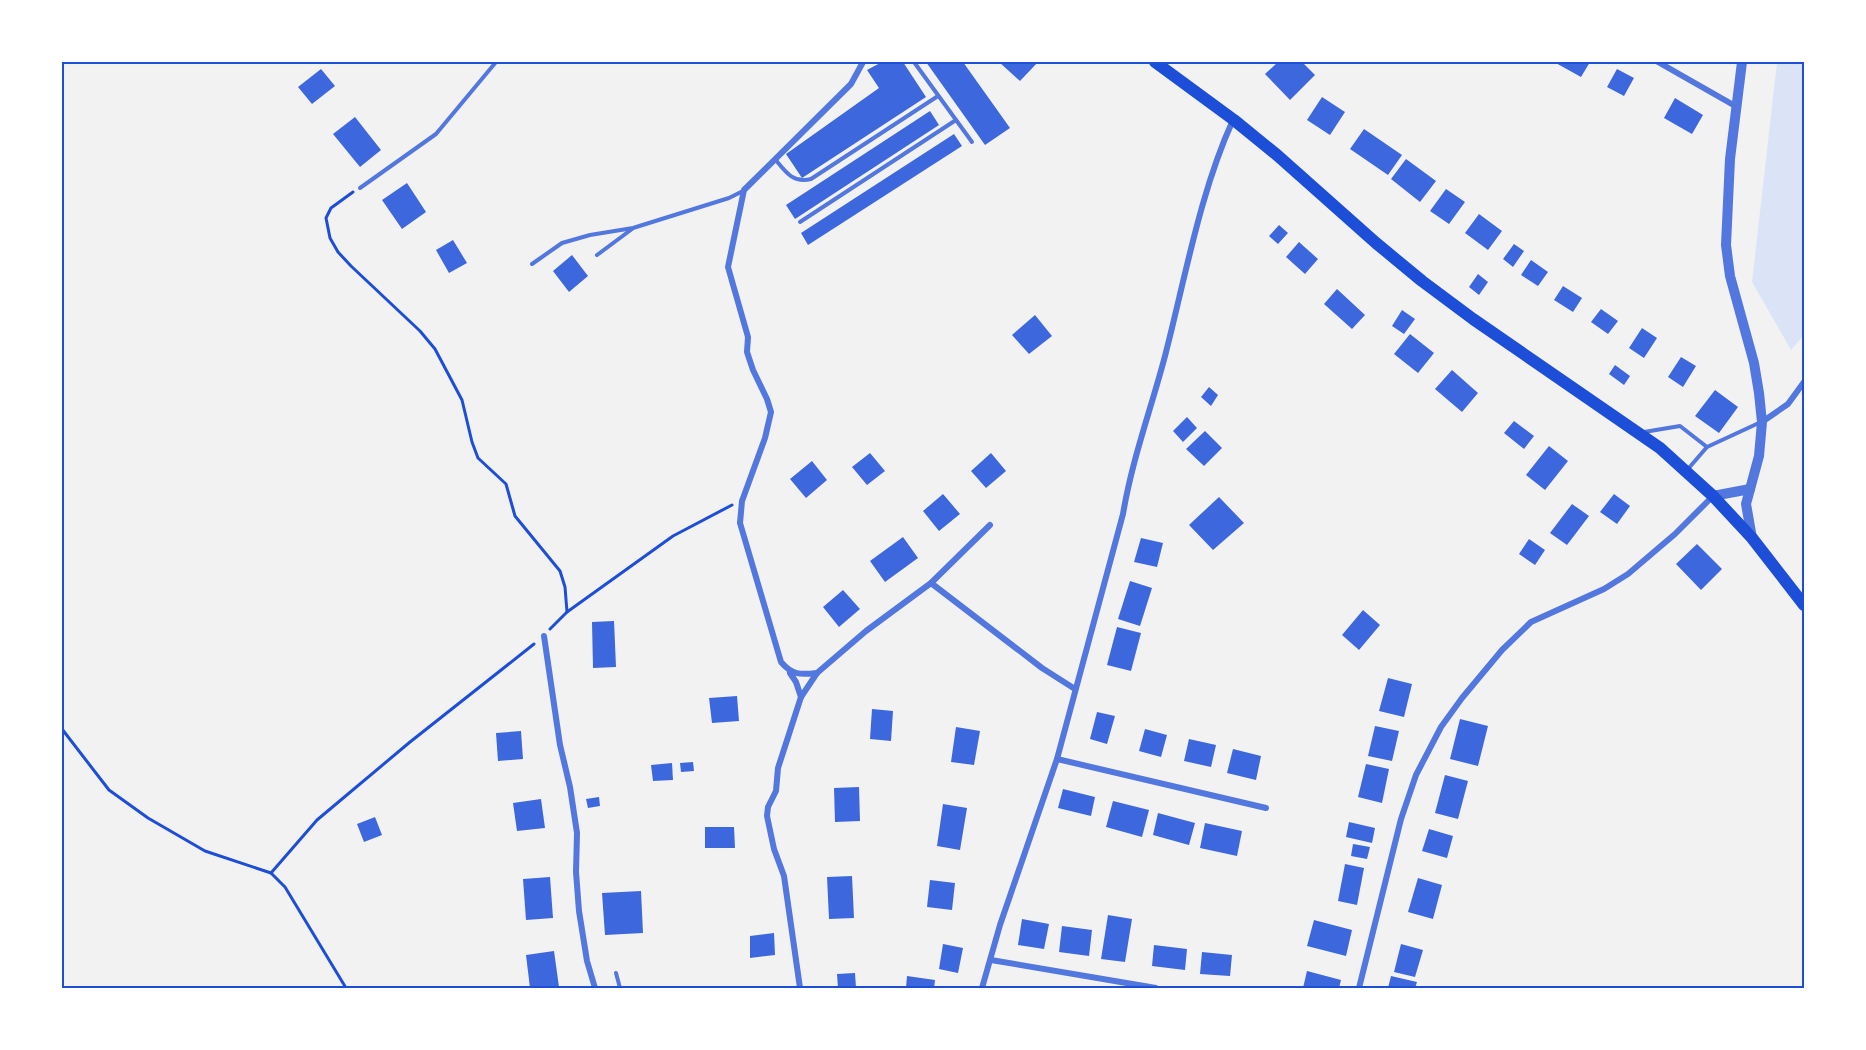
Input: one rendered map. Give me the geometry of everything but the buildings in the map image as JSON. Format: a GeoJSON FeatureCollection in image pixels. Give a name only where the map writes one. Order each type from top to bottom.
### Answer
{"type":"FeatureCollection","features":[{"type":"Feature","properties":{"kind":"main road"},"geometry":{"type":"LineString","coordinates":[[1155,62],[1234,120],[1422,281],[1659,448],[1713,496],[1752,538],[1804,605]]}},
{"type":"Feature","properties":{"kind":"street"},"geometry":{"type":"LineString","coordinates":[[801,697],[796,682],[781,662],[776,649],[740,523],[742,501],[765,438],[771,412],[747,352],[748,337],[728,267],[744,190],[851,84],[863,62]]}},
{"type":"Feature","properties":{"kind":"street"},"geometry":{"type":"LineString","coordinates":[[1658,62],[1737,107]]}},
{"type":"Feature","properties":{"kind":"street"},"geometry":{"type":"LineString","coordinates":[[1742,62],[1730,159],[1726,244],[1730,276],[1754,363],[1762,422],[1759,456],[1746,504],[1752,538]]}},
{"type":"Feature","properties":{"kind":"street"},"geometry":{"type":"LineString","coordinates":[[982,988],[1000,926],[1057,759],[1214,164],[1234,120]]}},
{"type":"Feature","properties":{"kind":"street"},"geometry":{"type":"LineString","coordinates":[[1762,422],[1788,404],[1804,382]]}},
{"type":"Feature","properties":{"kind":"street"},"geometry":{"type":"LineString","coordinates":[[1359,988],[1401,819],[1416,776],[1441,727],[1462,698],[1502,650],[1531,622],[1604,589],[1628,574],[1675,534],[1713,496],[1750,489]]}},
{"type":"Feature","properties":{"kind":"street"},"geometry":{"type":"LineString","coordinates":[[800,988],[784,876],[774,849],[767,816],[768,807],[776,791],[778,768],[801,697],[817,673],[866,631],[931,583],[990,525]]}},
{"type":"Feature","properties":{"kind":"street"},"geometry":{"type":"LineString","coordinates":[[931,583],[1042,668],[1075,689]]}},
{"type":"Feature","properties":{"kind":"street"},"geometry":{"type":"LineString","coordinates":[[544,636],[560,745],[570,787],[577,833],[576,872],[579,911],[587,961],[595,988]]}},
{"type":"Feature","properties":{"kind":"street"},"geometry":{"type":"LineString","coordinates":[[789,672],[803,675],[817,673]]}},
{"type":"Feature","properties":{"kind":"street"},"geometry":{"type":"LineString","coordinates":[[1057,759],[1266,808]]}},
{"type":"Feature","properties":{"kind":"street"},"geometry":{"type":"LineString","coordinates":[[991,960],[1156,988]]}},
{"type":"Feature","properties":{"kind":"lane"},"geometry":{"type":"LineString","coordinates":[[360,188],[436,134],[496,62]]}},
{"type":"Feature","properties":{"kind":"lane"},"geometry":{"type":"LineString","coordinates":[[914,62],[972,142]]}},
{"type":"Feature","properties":{"kind":"lane"},"geometry":{"type":"LineString","coordinates":[[775,159],[791,177],[797,180],[810,179],[938,96]]}},
{"type":"Feature","properties":{"kind":"lane"},"geometry":{"type":"LineString","coordinates":[[800,222],[956,120]]}},
{"type":"Feature","properties":{"kind":"lane"},"geometry":{"type":"LineString","coordinates":[[532,264],[562,243],[633,228],[729,198],[744,190]]}},
{"type":"Feature","properties":{"kind":"lane"},"geometry":{"type":"LineString","coordinates":[[597,255],[633,228]]}},
{"type":"Feature","properties":{"kind":"lane"},"geometry":{"type":"LineString","coordinates":[[1686,472],[1707,447],[1762,422]]}},
{"type":"Feature","properties":{"kind":"lane"},"geometry":{"type":"LineString","coordinates":[[1639,433],[1680,426],[1707,447]]}},
{"type":"Feature","properties":{"kind":"lane"},"geometry":{"type":"LineString","coordinates":[[616,974],[620,988]]}},
{"type":"Feature","properties":{"kind":"path"},"geometry":{"type":"LineString","coordinates":[[360,188],[331,208],[326,218],[330,238],[338,252],[351,266],[420,331],[435,349],[462,400],[478,458],[506,484],[515,516],[560,571],[565,588],[567,612]]}},
{"type":"Feature","properties":{"kind":"path"},"geometry":{"type":"LineString","coordinates":[[271,873],[317,820],[410,742],[544,636],[567,612],[673,536],[742,501]]}},
{"type":"Feature","properties":{"kind":"path"},"geometry":{"type":"LineString","coordinates":[[62,729],[109,790],[148,818],[205,850],[271,873],[285,887],[346,988]]}},
{"type":"Feature","properties":{"kind":"shaded area"},"geometry":{"type":"Polygon","coordinates":[[[1777,62],[1804,62],[1804,335],[1791,350],[1752,282],[1777,62]]]}}]}
